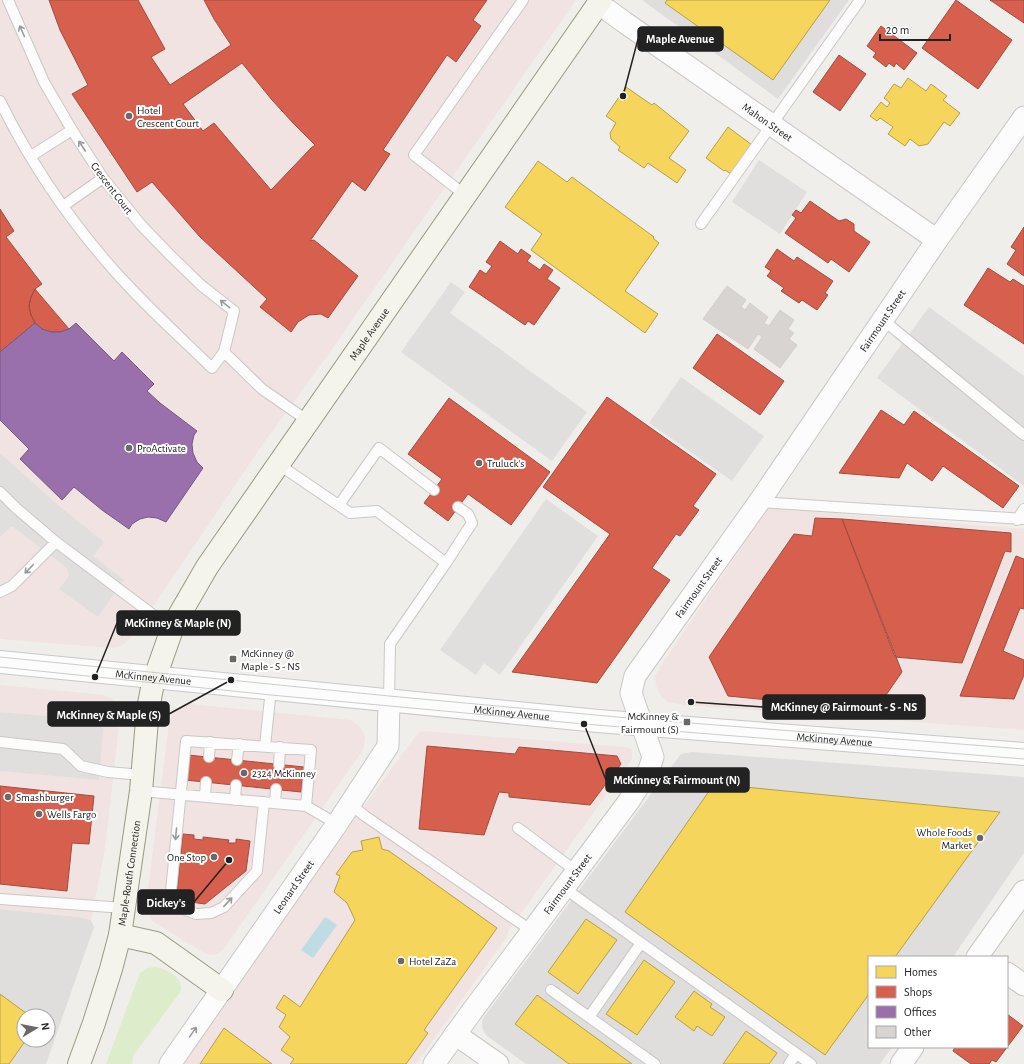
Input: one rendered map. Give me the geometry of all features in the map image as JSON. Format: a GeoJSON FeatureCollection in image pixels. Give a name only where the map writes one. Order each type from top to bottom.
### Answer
{"type":"FeatureCollection","features":[{"type":"Feature","properties":{"kind":"main road","name":"Maple Avenue"},"geometry":{"type":"LineString","coordinates":[[155,678],[176,619],[207,567],[600,2]]}},
{"type":"Feature","properties":{"kind":"main road","name":"Maple-Routh Connection"},"geometry":{"type":"LineString","coordinates":[[79,1064],[94,1023],[120,935],[142,783],[148,709],[155,678]]}},
{"type":"Feature","properties":{"kind":"main road"},"geometry":{"type":"LineString","coordinates":[[120,935],[156,943],[222,990]]}},
{"type":"Feature","properties":{"kind":"street","name":"Mahon Street"},"geometry":{"type":"LineString","coordinates":[[600,2],[624,22],[937,240]]}},
{"type":"Feature","properties":{"kind":"street","name":"Fairmount Street"},"geometry":{"type":"LineString","coordinates":[[434,1064],[629,801],[649,770],[653,757],[631,693],[635,676],[759,502],[937,240],[1024,117]]}},
{"type":"Feature","properties":{"kind":"street","name":"McKinney Avenue"},"geometry":{"type":"LineString","coordinates":[[0,662],[389,701],[642,724],[1024,754]]}},
{"type":"Feature","properties":{"kind":"street","name":"Leonard Street"},"geometry":{"type":"LineString","coordinates":[[170,1064],[337,824],[388,746],[389,701]]}},
{"type":"Feature","properties":{"kind":"street"},"geometry":{"type":"LineString","coordinates":[[980,956],[1024,892]]}},
{"type":"Feature","properties":{"kind":"street"},"geometry":{"type":"LineString","coordinates":[[1008,974],[1024,985]]}},
{"type":"Feature","properties":{"kind":"street"},"geometry":{"type":"LineString","coordinates":[[455,1034],[498,1064]]}},
{"type":"Feature","properties":{"kind":"street"},"geometry":{"type":"LineString","coordinates":[[901,1064],[912,1048]]}},
{"type":"Feature","properties":{"kind":"lane","name":"Crescent Court"},"geometry":{"type":"LineString","coordinates":[[0,101],[31,156],[63,206],[105,260],[127,284],[212,368],[224,352],[234,311],[202,286],[170,256],[141,225],[104,178],[72,130],[44,82],[8,0]]}},
{"type":"Feature","properties":{"kind":"lane"},"geometry":{"type":"LineString","coordinates":[[465,196],[414,155],[523,0]]}},
{"type":"Feature","properties":{"kind":"lane"},"geometry":{"type":"LineString","coordinates":[[700,224],[860,0]]}},
{"type":"Feature","properties":{"kind":"lane"},"geometry":{"type":"LineString","coordinates":[[31,156],[72,130]]}},
{"type":"Feature","properties":{"kind":"lane"},"geometry":{"type":"LineString","coordinates":[[63,206],[104,178]]}},
{"type":"Feature","properties":{"kind":"lane"},"geometry":{"type":"LineString","coordinates":[[883,320],[1024,434]]}},
{"type":"Feature","properties":{"kind":"lane"},"geometry":{"type":"LineString","coordinates":[[224,352],[262,389],[308,422]]}},
{"type":"Feature","properties":{"kind":"lane"},"geometry":{"type":"LineString","coordinates":[[339,505],[379,448],[434,490]]}},
{"type":"Feature","properties":{"kind":"lane"},"geometry":{"type":"LineString","coordinates":[[278,464],[350,513],[377,511],[446,563]]}},
{"type":"Feature","properties":{"kind":"lane"},"geometry":{"type":"LineString","coordinates":[[0,492],[16,508],[56,542],[172,629]]}},
{"type":"Feature","properties":{"kind":"lane"},"geometry":{"type":"LineString","coordinates":[[759,502],[1020,519],[1024,509]]}},
{"type":"Feature","properties":{"kind":"lane"},"geometry":{"type":"LineString","coordinates":[[389,701],[390,644],[472,523],[468,514],[458,507]]}},
{"type":"Feature","properties":{"kind":"lane"},"geometry":{"type":"LineString","coordinates":[[0,592],[12,586],[56,542]]}},
{"type":"Feature","properties":{"kind":"lane"},"geometry":{"type":"LineString","coordinates":[[265,746],[271,689]]}},
{"type":"Feature","properties":{"kind":"lane"},"geometry":{"type":"LineString","coordinates":[[264,802],[257,871],[224,907],[211,913],[196,914],[181,908],[173,900],[171,892],[186,741],[311,750],[306,806]]}},
{"type":"Feature","properties":{"kind":"lane"},"geometry":{"type":"LineString","coordinates":[[0,742],[63,749],[81,766],[108,772],[180,795],[306,806],[337,824]]}},
{"type":"Feature","properties":{"kind":"lane"},"geometry":{"type":"LineString","coordinates":[[209,757],[210,742]]}},
{"type":"Feature","properties":{"kind":"lane"},"geometry":{"type":"LineString","coordinates":[[238,760],[239,744]]}},
{"type":"Feature","properties":{"kind":"lane"},"geometry":{"type":"LineString","coordinates":[[279,765],[280,747]]}},
{"type":"Feature","properties":{"kind":"lane"},"geometry":{"type":"LineString","coordinates":[[205,796],[206,782]]}},
{"type":"Feature","properties":{"kind":"lane"},"geometry":{"type":"LineString","coordinates":[[234,800],[236,785]]}},
{"type":"Feature","properties":{"kind":"lane"},"geometry":{"type":"LineString","coordinates":[[275,803],[276,789]]}},
{"type":"Feature","properties":{"kind":"lane"},"geometry":{"type":"LineString","coordinates":[[350,804],[365,816],[532,931]]}},
{"type":"Feature","properties":{"kind":"lane"},"geometry":{"type":"LineString","coordinates":[[518,828],[576,871]]}},
{"type":"Feature","properties":{"kind":"lane"},"geometry":{"type":"LineString","coordinates":[[564,888],[811,1064]]}},
{"type":"Feature","properties":{"kind":"lane"},"geometry":{"type":"LineString","coordinates":[[0,899],[124,908]]}},
{"type":"Feature","properties":{"kind":"lane"},"geometry":{"type":"LineString","coordinates":[[589,1017],[641,943]]}},
{"type":"Feature","properties":{"kind":"lane"},"geometry":{"type":"LineString","coordinates":[[551,990],[655,1064]]}},
{"type":"Feature","properties":{"kind":"lane"},"geometry":{"type":"LineString","coordinates":[[789,1064],[796,1054]]}},
{"type":"Feature","properties":{"kind":"shaded area"},"geometry":{"type":"Polygon","coordinates":[[[0,0],[576,0],[325,359],[265,441],[136,632],[121,646],[112,648],[0,639],[0,0]]]}},
{"type":"Feature","properties":{"kind":"shaded area"},"geometry":{"type":"Polygon","coordinates":[[[642,0],[849,0],[778,99],[642,0]]]}},
{"type":"Feature","properties":{"kind":"shaded area"},"geometry":{"type":"Polygon","coordinates":[[[759,160],[807,192],[780,234],[732,202],[759,160]]]}},
{"type":"Feature","properties":{"kind":"shaded area"},"geometry":{"type":"Polygon","coordinates":[[[451,282],[465,292],[450,313],[587,412],[552,461],[401,352],[451,282]]]}},
{"type":"Feature","properties":{"kind":"shaded area"},"geometry":{"type":"Polygon","coordinates":[[[929,307],[1024,376],[1024,486],[877,378],[929,307]]]}},
{"type":"Feature","properties":{"kind":"shaded area"},"geometry":{"type":"Polygon","coordinates":[[[681,377],[764,436],[732,481],[649,423],[681,377]]]}},
{"type":"Feature","properties":{"kind":"shaded area"},"geometry":{"type":"Polygon","coordinates":[[[0,453],[59,506],[104,542],[93,556],[124,580],[98,617],[59,589],[69,576],[67,568],[12,526],[0,537],[0,453]]]}},
{"type":"Feature","properties":{"kind":"shaded area"},"geometry":{"type":"Polygon","coordinates":[[[546,499],[598,536],[500,675],[484,663],[476,675],[440,650],[546,499]]]}},
{"type":"Feature","properties":{"kind":"shaded area"},"geometry":{"type":"Polygon","coordinates":[[[768,508],[1023,529],[1024,527],[1024,730],[684,705],[667,702],[659,693],[655,676],[768,508]]]}},
{"type":"Feature","properties":{"kind":"shaded area"},"geometry":{"type":"Polygon","coordinates":[[[0,685],[104,695],[116,703],[120,718],[105,848],[91,920],[79,917],[0,909],[0,685]]]}},
{"type":"Feature","properties":{"kind":"shaded area"},"geometry":{"type":"Polygon","coordinates":[[[190,704],[351,720],[360,727],[365,738],[363,750],[223,950],[215,955],[206,954],[152,921],[146,905],[169,724],[171,716],[176,709],[183,705],[190,704]]]}},
{"type":"Feature","properties":{"kind":"shaded area"},"geometry":{"type":"Polygon","coordinates":[[[0,712],[104,721],[99,780],[0,771],[0,712]]]}},
{"type":"Feature","properties":{"kind":"shaded area"},"geometry":{"type":"Polygon","coordinates":[[[422,731],[626,747],[631,749],[632,758],[509,930],[506,938],[416,1064],[181,1064],[354,819],[418,733],[422,731]]]}},
{"type":"Feature","properties":{"kind":"shaded area"},"geometry":{"type":"Polygon","coordinates":[[[692,752],[1024,777],[1024,853],[954,956],[868,956],[868,1048],[891,1048],[880,1064],[526,1064],[487,1036],[484,1032],[482,1021],[484,1017],[681,754],[692,752]]]}},
{"type":"Feature","properties":{"kind":"shaded area"},"geometry":{"type":"Polygon","coordinates":[[[0,909],[79,917],[91,920],[94,927],[56,1035],[56,1008],[16,1008],[16,1048],[52,1048],[46,1064],[0,1064],[0,909]]]}},
{"type":"Feature","properties":{"kind":"green space"},"geometry":{"type":"Polygon","coordinates":[[[154,967],[164,969],[173,974],[179,981],[181,991],[133,1056],[132,1064],[106,1064],[140,973],[148,968],[154,967]]]}},
{"type":"Feature","properties":{"kind":"water"},"geometry":{"type":"Polygon","coordinates":[[[325,917],[337,925],[313,958],[301,950],[325,917]]]}},
{"type":"Feature","properties":{"kind":"building: Homes"},"geometry":{"type":"Polygon","coordinates":[[[667,0],[830,0],[773,80],[665,3],[667,0]]]}},
{"type":"Feature","properties":{"kind":"building: Homes"},"geometry":{"type":"Polygon","coordinates":[[[908,78],[926,91],[931,84],[947,96],[943,100],[960,113],[950,126],[944,122],[928,144],[919,146],[910,139],[905,146],[888,134],[893,127],[880,118],[877,121],[870,116],[881,102],[887,107],[890,103],[884,98],[894,84],[901,88],[908,78]]]}},
{"type":"Feature","properties":{"kind":"building: Homes"},"geometry":{"type":"Polygon","coordinates":[[[626,87],[652,105],[654,103],[689,131],[669,158],[686,170],[677,183],[648,163],[644,168],[618,150],[620,147],[611,139],[610,133],[616,123],[606,116],[626,87]]]}},
{"type":"Feature","properties":{"kind":"building: Homes"},"geometry":{"type":"Polygon","coordinates":[[[728,127],[752,145],[731,174],[725,170],[724,171],[706,158],[728,127]]]}},
{"type":"Feature","properties":{"kind":"building: Homes"},"geometry":{"type":"Polygon","coordinates":[[[538,161],[567,182],[572,177],[654,237],[653,238],[659,243],[625,291],[658,314],[645,333],[531,250],[542,234],[505,207],[538,161]]]}},
{"type":"Feature","properties":{"kind":"building: Homes"},"geometry":{"type":"Polygon","coordinates":[[[714,784],[1000,812],[896,956],[868,956],[868,995],[825,1055],[625,912],[714,784]]]}},
{"type":"Feature","properties":{"kind":"building: Homes","name":"Hotel ZaZa"},"geometry":{"type":"Polygon","coordinates":[[[379,837],[382,849],[389,851],[497,928],[424,1030],[428,1033],[406,1064],[290,1064],[294,1059],[281,1050],[290,1037],[279,1027],[286,1015],[276,1008],[284,995],[300,1007],[355,920],[347,903],[334,892],[340,876],[336,874],[352,852],[363,850],[361,841],[379,837]]]}},
{"type":"Feature","properties":{"kind":"building: Homes"},"geometry":{"type":"Polygon","coordinates":[[[586,919],[617,940],[578,994],[548,972],[586,919]]]}},
{"type":"Feature","properties":{"kind":"building: Homes"},"geometry":{"type":"Polygon","coordinates":[[[644,960],[675,982],[637,1035],[606,1014],[644,960]]]}},
{"type":"Feature","properties":{"kind":"building: Homes"},"geometry":{"type":"Polygon","coordinates":[[[694,991],[712,1004],[710,1007],[725,1017],[712,1036],[697,1026],[694,1031],[675,1017],[694,991]]]}},
{"type":"Feature","properties":{"kind":"building: Homes"},"geometry":{"type":"Polygon","coordinates":[[[0,994],[19,1008],[16,1008],[16,1048],[20,1048],[9,1064],[0,1064],[0,994]]]}},
{"type":"Feature","properties":{"kind":"building: Homes"},"geometry":{"type":"Polygon","coordinates":[[[537,995],[632,1064],[569,1064],[515,1024],[537,995]]]}},
{"type":"Feature","properties":{"kind":"building: Homes"},"geometry":{"type":"Polygon","coordinates":[[[224,1028],[272,1064],[200,1064],[224,1028]]]}},
{"type":"Feature","properties":{"kind":"building: Homes"},"geometry":{"type":"Polygon","coordinates":[[[746,1031],[777,1053],[769,1064],[723,1064],[746,1031]]]}},
{"type":"Feature","properties":{"kind":"building: Shops"},"geometry":{"type":"Polygon","coordinates":[[[49,0],[138,0],[165,49],[151,57],[170,85],[231,45],[214,19],[204,0],[487,0],[473,20],[481,26],[456,62],[447,55],[383,150],[390,154],[365,191],[352,181],[310,241],[314,240],[358,276],[328,318],[321,314],[309,315],[298,322],[291,332],[260,307],[267,299],[200,237],[152,182],[137,192],[72,94],[88,85],[60,30],[49,0]],[[242,63],[183,104],[203,131],[214,123],[271,190],[315,145],[272,100],[242,63]]]}},
{"type":"Feature","properties":{"kind":"building: Shops"},"geometry":{"type":"Polygon","coordinates":[[[956,0],[1012,40],[978,89],[922,48],[956,0]]]}},
{"type":"Feature","properties":{"kind":"building: Shops"},"geometry":{"type":"Polygon","coordinates":[[[990,0],[1024,0],[1024,23],[990,0]]]}},
{"type":"Feature","properties":{"kind":"building: Shops"},"geometry":{"type":"Polygon","coordinates":[[[881,26],[917,53],[904,70],[896,63],[894,67],[889,63],[886,67],[873,57],[876,53],[867,46],[881,26]]]}},
{"type":"Feature","properties":{"kind":"building: Shops"},"geometry":{"type":"Polygon","coordinates":[[[839,55],[866,74],[840,111],[813,92],[839,55]]]}},
{"type":"Feature","properties":{"kind":"building: Shops"},"geometry":{"type":"Polygon","coordinates":[[[810,201],[839,221],[846,219],[854,224],[854,231],[870,242],[849,272],[831,259],[828,263],[785,233],[796,218],[792,215],[796,210],[801,213],[810,201]]]}},
{"type":"Feature","properties":{"kind":"building: Shops"},"geometry":{"type":"Polygon","coordinates":[[[0,209],[14,231],[6,237],[42,284],[35,289],[29,306],[35,323],[0,352],[0,209]]]}},
{"type":"Feature","properties":{"kind":"building: Shops"},"geometry":{"type":"Polygon","coordinates":[[[1024,227],[1024,276],[1007,264],[1016,250],[1011,247],[1024,227]]]}},
{"type":"Feature","properties":{"kind":"building: Shops"},"geometry":{"type":"Polygon","coordinates":[[[500,241],[518,254],[521,249],[531,256],[527,261],[540,270],[544,264],[553,270],[547,279],[560,288],[534,325],[528,321],[525,325],[469,287],[480,270],[486,274],[492,266],[486,262],[500,241]]]}},
{"type":"Feature","properties":{"kind":"building: Shops"},"geometry":{"type":"Polygon","coordinates":[[[777,249],[794,261],[797,257],[833,281],[825,293],[828,295],[817,310],[802,300],[799,303],[781,291],[784,288],[767,276],[771,271],[765,267],[777,249]]]}},
{"type":"Feature","properties":{"kind":"building: Shops"},"geometry":{"type":"Polygon","coordinates":[[[988,268],[1010,282],[1013,279],[1024,286],[1024,344],[964,305],[988,268]]]}},
{"type":"Feature","properties":{"kind":"building: Shops"},"geometry":{"type":"Polygon","coordinates":[[[35,289],[69,329],[60,332],[51,332],[42,329],[35,323],[29,306],[35,289]]]}},
{"type":"Feature","properties":{"kind":"building: Shops"},"geometry":{"type":"Polygon","coordinates":[[[717,334],[784,381],[760,415],[693,368],[717,334]]]}},
{"type":"Feature","properties":{"kind":"building: Shops"},"geometry":{"type":"Polygon","coordinates":[[[607,397],[716,474],[693,506],[699,510],[680,536],[676,534],[652,568],[670,580],[597,683],[512,672],[610,534],[543,487],[607,397]]]}},
{"type":"Feature","properties":{"kind":"building: Shops","name":"Truluck's"},"geometry":{"type":"Polygon","coordinates":[[[449,398],[550,472],[511,525],[468,494],[448,521],[424,503],[442,479],[408,454],[449,398]]]}},
{"type":"Feature","properties":{"kind":"building: Shops"},"geometry":{"type":"Polygon","coordinates":[[[881,410],[904,425],[914,411],[1019,486],[1003,508],[943,466],[932,481],[907,463],[899,478],[839,473],[881,410]]]}},
{"type":"Feature","properties":{"kind":"building: Shops"},"geometry":{"type":"Polygon","coordinates":[[[815,518],[842,519],[902,672],[877,708],[827,705],[824,708],[814,707],[813,703],[793,702],[790,705],[780,704],[779,701],[728,696],[709,657],[794,534],[812,536],[815,518]]]}},
{"type":"Feature","properties":{"kind":"building: Shops"},"geometry":{"type":"Polygon","coordinates":[[[842,519],[1011,533],[1011,552],[1005,551],[962,663],[895,657],[842,519]]]}},
{"type":"Feature","properties":{"kind":"building: Shops"},"geometry":{"type":"Polygon","coordinates":[[[1016,556],[1024,559],[1024,609],[1020,608],[1003,651],[1024,660],[1024,675],[1014,699],[960,696],[1016,556]]]}},
{"type":"Feature","properties":{"kind":"building: Shops"},"geometry":{"type":"Polygon","coordinates":[[[427,746],[515,754],[519,747],[617,756],[621,764],[590,805],[509,797],[509,793],[499,792],[484,835],[419,829],[427,746]]]}},
{"type":"Feature","properties":{"kind":"building: Shops","name":"2324 McKinney"},"geometry":{"type":"Polygon","coordinates":[[[188,755],[304,767],[301,792],[185,780],[188,755]]]}},
{"type":"Feature","properties":{"kind":"building: Shops"},"geometry":{"type":"Polygon","coordinates":[[[0,786],[94,796],[89,844],[72,843],[67,891],[0,884],[0,786]]]}},
{"type":"Feature","properties":{"kind":"building: Shops","name":"One Stop"},"geometry":{"type":"Polygon","coordinates":[[[183,834],[194,835],[194,839],[203,840],[203,837],[229,840],[228,843],[236,843],[236,839],[250,841],[246,871],[205,904],[183,901],[177,892],[183,834]]]}},
{"type":"Feature","properties":{"kind":"building: Shops"},"geometry":{"type":"Polygon","coordinates":[[[1008,1015],[1023,1026],[1008,1046],[1008,1015]]]}},
{"type":"Feature","properties":{"kind":"building: Shops"},"geometry":{"type":"Polygon","coordinates":[[[954,1048],[1006,1048],[996,1062],[992,1060],[989,1064],[971,1064],[953,1051],[954,1048]]]}},
{"type":"Feature","properties":{"kind":"building: Offices"},"geometry":{"type":"Polygon","coordinates":[[[35,323],[42,329],[51,332],[60,332],[69,329],[76,323],[114,361],[122,352],[154,384],[147,391],[160,403],[197,431],[194,435],[192,444],[193,453],[197,462],[203,468],[166,522],[157,518],[148,517],[140,519],[132,524],[129,529],[102,510],[74,487],[62,500],[20,459],[29,449],[0,420],[0,352],[35,323]]]}},
{"type":"Feature","properties":{"kind":"building: Other"},"geometry":{"type":"Polygon","coordinates":[[[727,286],[746,300],[741,307],[745,310],[750,303],[768,317],[764,323],[769,326],[780,310],[794,320],[788,329],[794,333],[789,339],[797,345],[780,368],[754,349],[762,337],[758,334],[748,349],[703,319],[727,286]]]}},
{"type":"Feature","properties":{"kind":"tram line"},"geometry":{"type":"LineString","coordinates":[[0,657],[389,696],[639,719],[1024,749]]}},
{"type":"Feature","properties":{"kind":"tram line"},"geometry":{"type":"LineString","coordinates":[[0,667],[271,695],[584,724],[1024,759]]}},
{"type":"Feature","properties":{"kind":"place","name":"Maple Avenue"},"geometry":{"type":"Point","coordinates":[623,96]}},
{"type":"Feature","properties":{"kind":"place","name":"Hotel Crescent Court"},"geometry":{"type":"Point","coordinates":[129,116]}},
{"type":"Feature","properties":{"kind":"place","name":"ProActivate"},"geometry":{"type":"Point","coordinates":[129,448]}},
{"type":"Feature","properties":{"kind":"place","name":"Truluck's"},"geometry":{"type":"Point","coordinates":[479,463]}},
{"type":"Feature","properties":{"kind":"place","name":"McKinney @ Maple - S - NS"},"geometry":{"type":"Point","coordinates":[233,659]}},
{"type":"Feature","properties":{"kind":"place","name":"McKinney & Maple (N)"},"geometry":{"type":"Point","coordinates":[95,677]}},
{"type":"Feature","properties":{"kind":"place","name":"McKinney & Maple (S)"},"geometry":{"type":"Point","coordinates":[231,680]}},
{"type":"Feature","properties":{"kind":"place","name":"McKinney @ Fairmount - S - NS"},"geometry":{"type":"Point","coordinates":[691,702]}},
{"type":"Feature","properties":{"kind":"place","name":"McKinney & Fairmount (S)"},"geometry":{"type":"Point","coordinates":[687,722]}},
{"type":"Feature","properties":{"kind":"place","name":"McKinney & Fairmount (N)"},"geometry":{"type":"Point","coordinates":[584,724]}},
{"type":"Feature","properties":{"kind":"place","name":"2324 McKinney"},"geometry":{"type":"Point","coordinates":[244,773]}},
{"type":"Feature","properties":{"kind":"place","name":"Smashburger"},"geometry":{"type":"Point","coordinates":[8,797]}},
{"type":"Feature","properties":{"kind":"place","name":"Wells Fargo"},"geometry":{"type":"Point","coordinates":[39,814]}},
{"type":"Feature","properties":{"kind":"place","name":"Whole Foods Market"},"geometry":{"type":"Point","coordinates":[980,838]}},
{"type":"Feature","properties":{"kind":"place","name":"One Stop"},"geometry":{"type":"Point","coordinates":[214,857]}},
{"type":"Feature","properties":{"kind":"place","name":"Dickey's"},"geometry":{"type":"Point","coordinates":[229,860]}},
{"type":"Feature","properties":{"kind":"place","name":"Hotel ZaZa"},"geometry":{"type":"Point","coordinates":[401,961]}}]}
